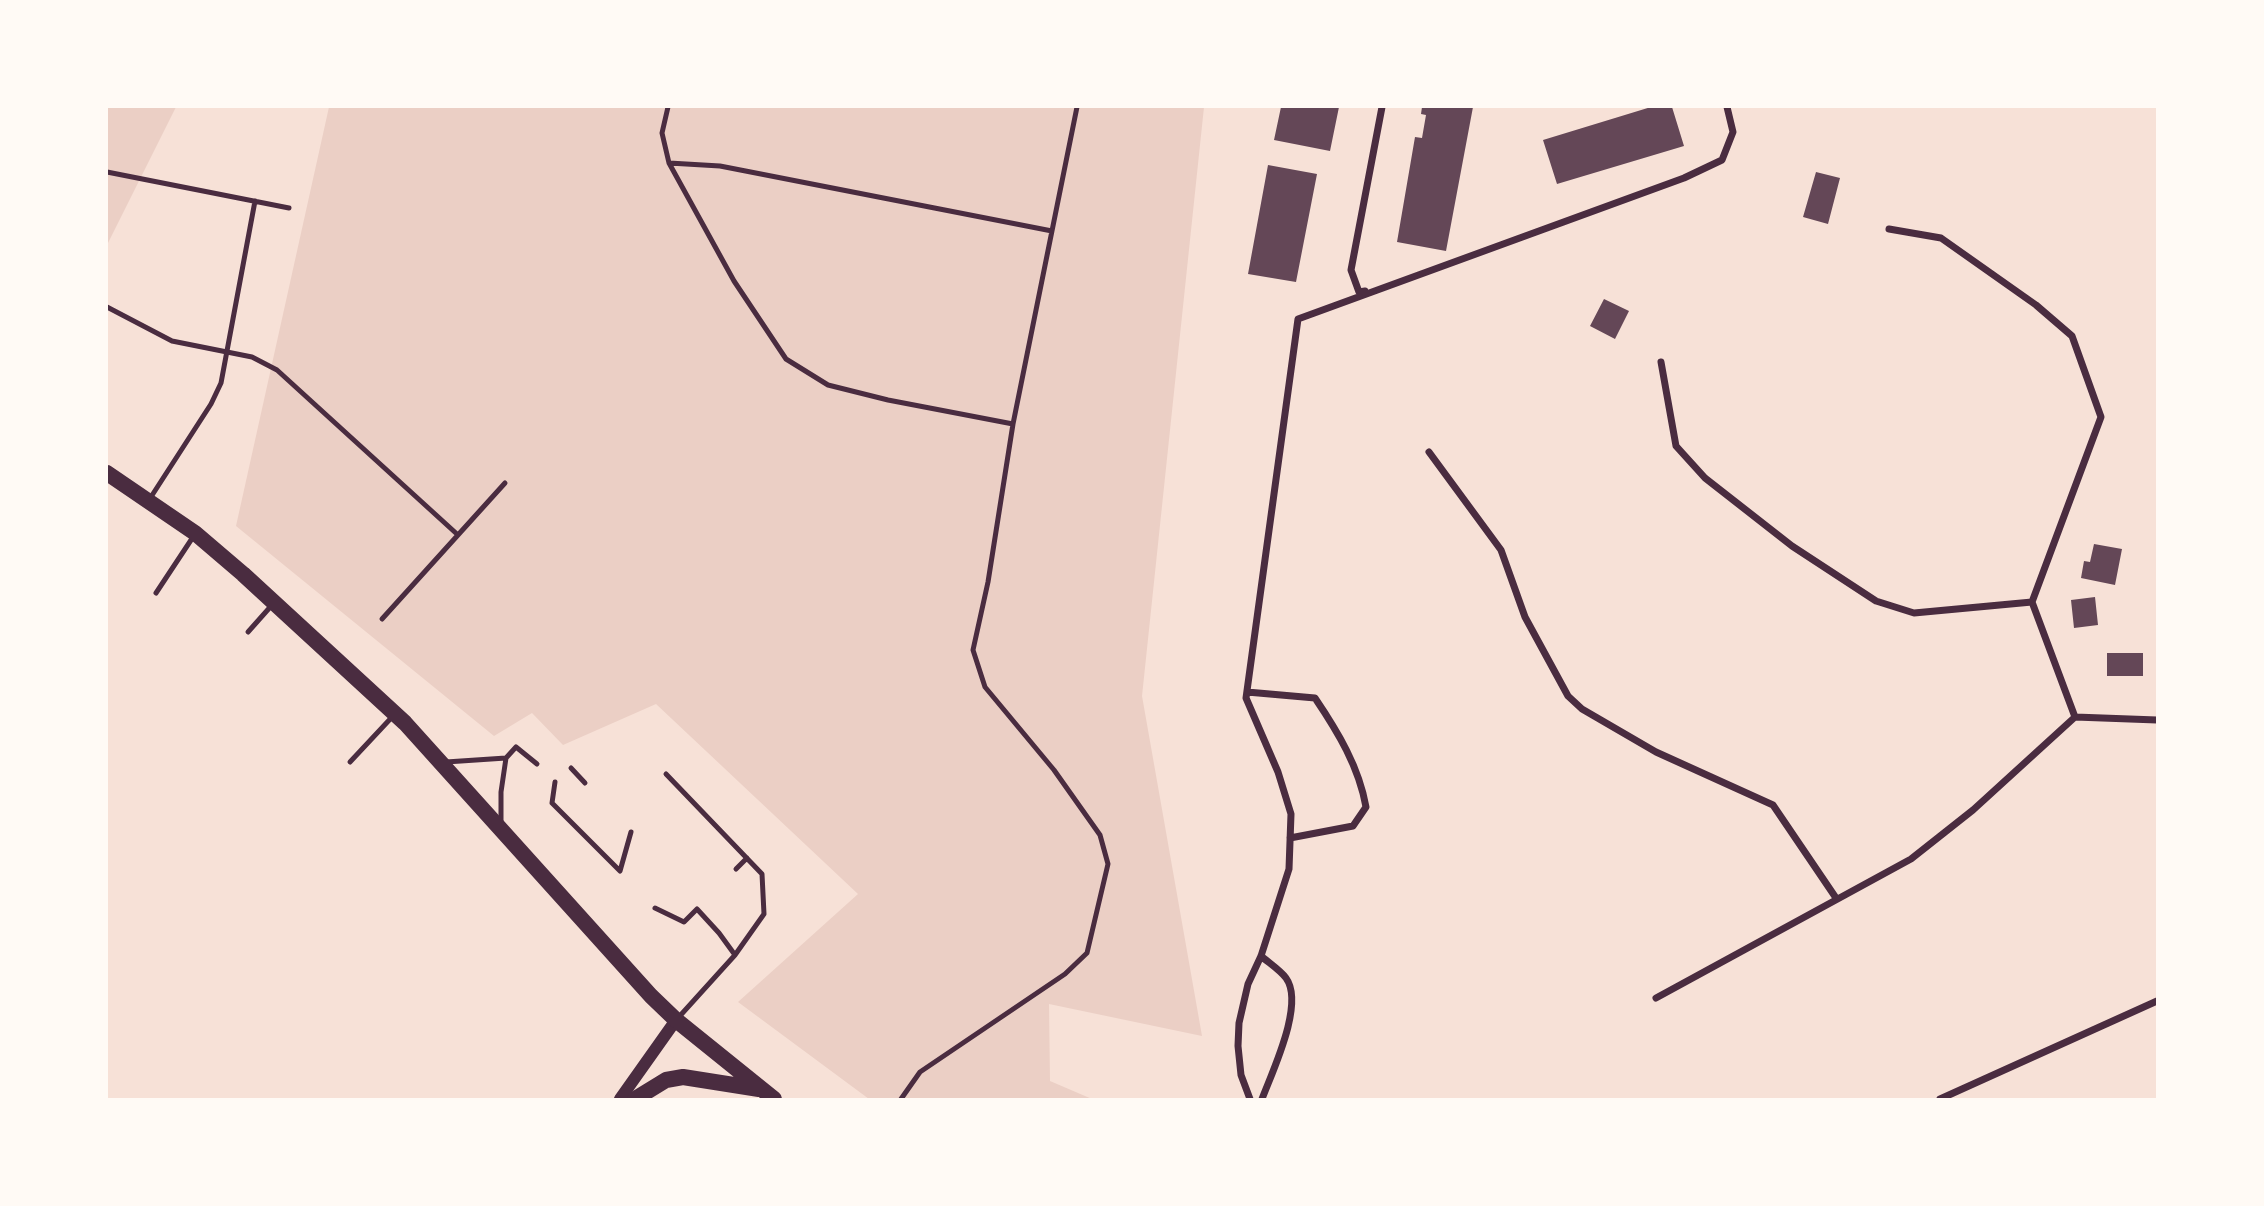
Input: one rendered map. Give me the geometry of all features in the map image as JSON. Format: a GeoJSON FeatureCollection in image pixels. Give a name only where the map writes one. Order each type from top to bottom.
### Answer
{"type":"FeatureCollection","features":[{"type":"Feature","properties":{"kind":"main road"},"geometry":{"type":"LineString","coordinates":[[107,473],[195,533],[395,714],[651,996],[676,1020],[768,1094]]}},
{"type":"Feature","properties":{"kind":"main road"},"geometry":{"type":"LineString","coordinates":[[635,1099],[666,1080],[683,1077],[768,1094]]}},
{"type":"Feature","properties":{"kind":"street"},"geometry":{"type":"LineString","coordinates":[[1376,290],[1359,292],[1351,270],[1382,107]]}},
{"type":"Feature","properties":{"kind":"street"},"geometry":{"type":"LineString","coordinates":[[1250,1099],[1241,1075],[1238,1046],[1240,1023],[1248,984],[1261,956],[1289,869],[1292,814],[1278,772],[1246,698],[1298,319],[1684,178],[1723,160],[1732,132],[1727,107]]}},
{"type":"Feature","properties":{"kind":"street"},"geometry":{"type":"LineString","coordinates":[[1889,229],[1941,238],[2036,305],[2072,336],[2101,417],[2032,602],[2075,718]]}},
{"type":"Feature","properties":{"kind":"street"},"geometry":{"type":"LineString","coordinates":[[1661,362],[1676,446],[1704,478],[1792,546],[1876,601],[1914,613],[2032,602]]}},
{"type":"Feature","properties":{"kind":"street"},"geometry":{"type":"LineString","coordinates":[[1429,452],[1501,550],[1525,617],[1568,696],[1582,709],[1656,752],[1773,805],[1836,898]]}},
{"type":"Feature","properties":{"kind":"street"},"geometry":{"type":"LineString","coordinates":[[1247,692],[1315,698],[1338,733],[1362,785],[1366,807],[1353,826],[1290,838]]}},
{"type":"Feature","properties":{"kind":"street"},"geometry":{"type":"LineString","coordinates":[[1656,998],[1911,859],[1973,810],[2075,718],[2157,720]]}},
{"type":"Feature","properties":{"kind":"street"},"geometry":{"type":"LineString","coordinates":[[1261,956],[1287,979],[1292,998],[1288,1033],[1262,1099]]}},
{"type":"Feature","properties":{"kind":"street"},"geometry":{"type":"LineString","coordinates":[[1940,1099],[2157,1001]]}},
{"type":"Feature","properties":{"kind":"street"},"geometry":{"type":"LineString","coordinates":[[620,1099],[676,1020]]}},
{"type":"Feature","properties":{"kind":"lane"},"geometry":{"type":"LineString","coordinates":[[668,107],[662,132],[669,163],[734,281],[786,359],[828,385],[888,400],[1013,424]]}},
{"type":"Feature","properties":{"kind":"lane"},"geometry":{"type":"LineString","coordinates":[[901,1099],[920,1072],[1065,974],[1087,953],[1108,864],[1100,835],[1054,770],[985,687],[973,650],[988,582],[1013,424],[1077,107]]}},
{"type":"Feature","properties":{"kind":"lane"},"geometry":{"type":"LineString","coordinates":[[669,163],[720,166],[1052,231]]}},
{"type":"Feature","properties":{"kind":"lane"},"geometry":{"type":"LineString","coordinates":[[107,172],[289,208]]}},
{"type":"Feature","properties":{"kind":"lane"},"geometry":{"type":"LineString","coordinates":[[148,501],[222,383],[256,201]]}},
{"type":"Feature","properties":{"kind":"lane"},"geometry":{"type":"LineString","coordinates":[[107,307],[172,341],[251,357],[277,370],[458,535]]}},
{"type":"Feature","properties":{"kind":"lane"},"geometry":{"type":"LineString","coordinates":[[382,619],[505,483]]}},
{"type":"Feature","properties":{"kind":"lane"},"geometry":{"type":"LineString","coordinates":[[156,593],[195,533]]}},
{"type":"Feature","properties":{"kind":"lane"},"geometry":{"type":"LineString","coordinates":[[248,632],[275,603]]}},
{"type":"Feature","properties":{"kind":"lane"},"geometry":{"type":"LineString","coordinates":[[350,762],[395,714]]}},
{"type":"Feature","properties":{"kind":"lane"},"geometry":{"type":"LineString","coordinates":[[501,830],[501,792],[506,758],[516,747],[537,764]]}},
{"type":"Feature","properties":{"kind":"lane"},"geometry":{"type":"LineString","coordinates":[[440,762],[506,758]]}},
{"type":"Feature","properties":{"kind":"lane"},"geometry":{"type":"LineString","coordinates":[[570,768],[584,783]]}},
{"type":"Feature","properties":{"kind":"lane"},"geometry":{"type":"LineString","coordinates":[[666,774],[762,874],[764,914],[735,955],[676,1020]]}},
{"type":"Feature","properties":{"kind":"lane"},"geometry":{"type":"LineString","coordinates":[[555,782],[552,803],[620,871],[631,832]]}},
{"type":"Feature","properties":{"kind":"lane"},"geometry":{"type":"LineString","coordinates":[[736,869],[747,858]]}},
{"type":"Feature","properties":{"kind":"lane"},"geometry":{"type":"LineString","coordinates":[[655,908],[684,922],[697,909],[735,955]]}},
{"type":"Feature","properties":{"kind":"shaded area"},"geometry":{"type":"Polygon","coordinates":[[[107,107],[176,107],[107,245],[107,107]]]}},
{"type":"Feature","properties":{"kind":"shaded area"},"geometry":{"type":"Polygon","coordinates":[[[329,107],[1204,107],[1142,696],[1202,1036],[1049,1004],[1050,1081],[1092,1099],[869,1099],[738,1002],[858,894],[656,704],[563,745],[532,713],[494,736],[236,526],[329,107]]]}},
{"type":"Feature","properties":{"kind":"building"},"geometry":{"type":"Polygon","coordinates":[[[1281,107],[1339,107],[1330,151],[1274,140],[1281,107]]]}},
{"type":"Feature","properties":{"kind":"building"},"geometry":{"type":"Polygon","coordinates":[[[1422,107],[1473,107],[1446,251],[1397,242],[1415,137],[1422,138],[1426,115],[1421,114],[1422,107]]]}},
{"type":"Feature","properties":{"kind":"building"},"geometry":{"type":"Polygon","coordinates":[[[1651,107],[1672,107],[1684,146],[1557,184],[1543,140],[1651,107]]]}},
{"type":"Feature","properties":{"kind":"building"},"geometry":{"type":"Polygon","coordinates":[[[1268,165],[1317,174],[1296,282],[1248,274],[1268,165]]]}},
{"type":"Feature","properties":{"kind":"building"},"geometry":{"type":"Polygon","coordinates":[[[1816,172],[1840,178],[1828,224],[1803,217],[1816,172]]]}},
{"type":"Feature","properties":{"kind":"building"},"geometry":{"type":"Polygon","coordinates":[[[1604,299],[1629,311],[1615,339],[1590,326],[1604,299]]]}},
{"type":"Feature","properties":{"kind":"building"},"geometry":{"type":"Polygon","coordinates":[[[2094,544],[2122,549],[2115,585],[2081,578],[2084,561],[2090,562],[2094,544]]]}},
{"type":"Feature","properties":{"kind":"building"},"geometry":{"type":"Polygon","coordinates":[[[2095,597],[2098,625],[2074,628],[2071,600],[2095,597]]]}},
{"type":"Feature","properties":{"kind":"building"},"geometry":{"type":"Polygon","coordinates":[[[2107,653],[2143,653],[2143,676],[2107,676],[2107,653]]]}}]}
